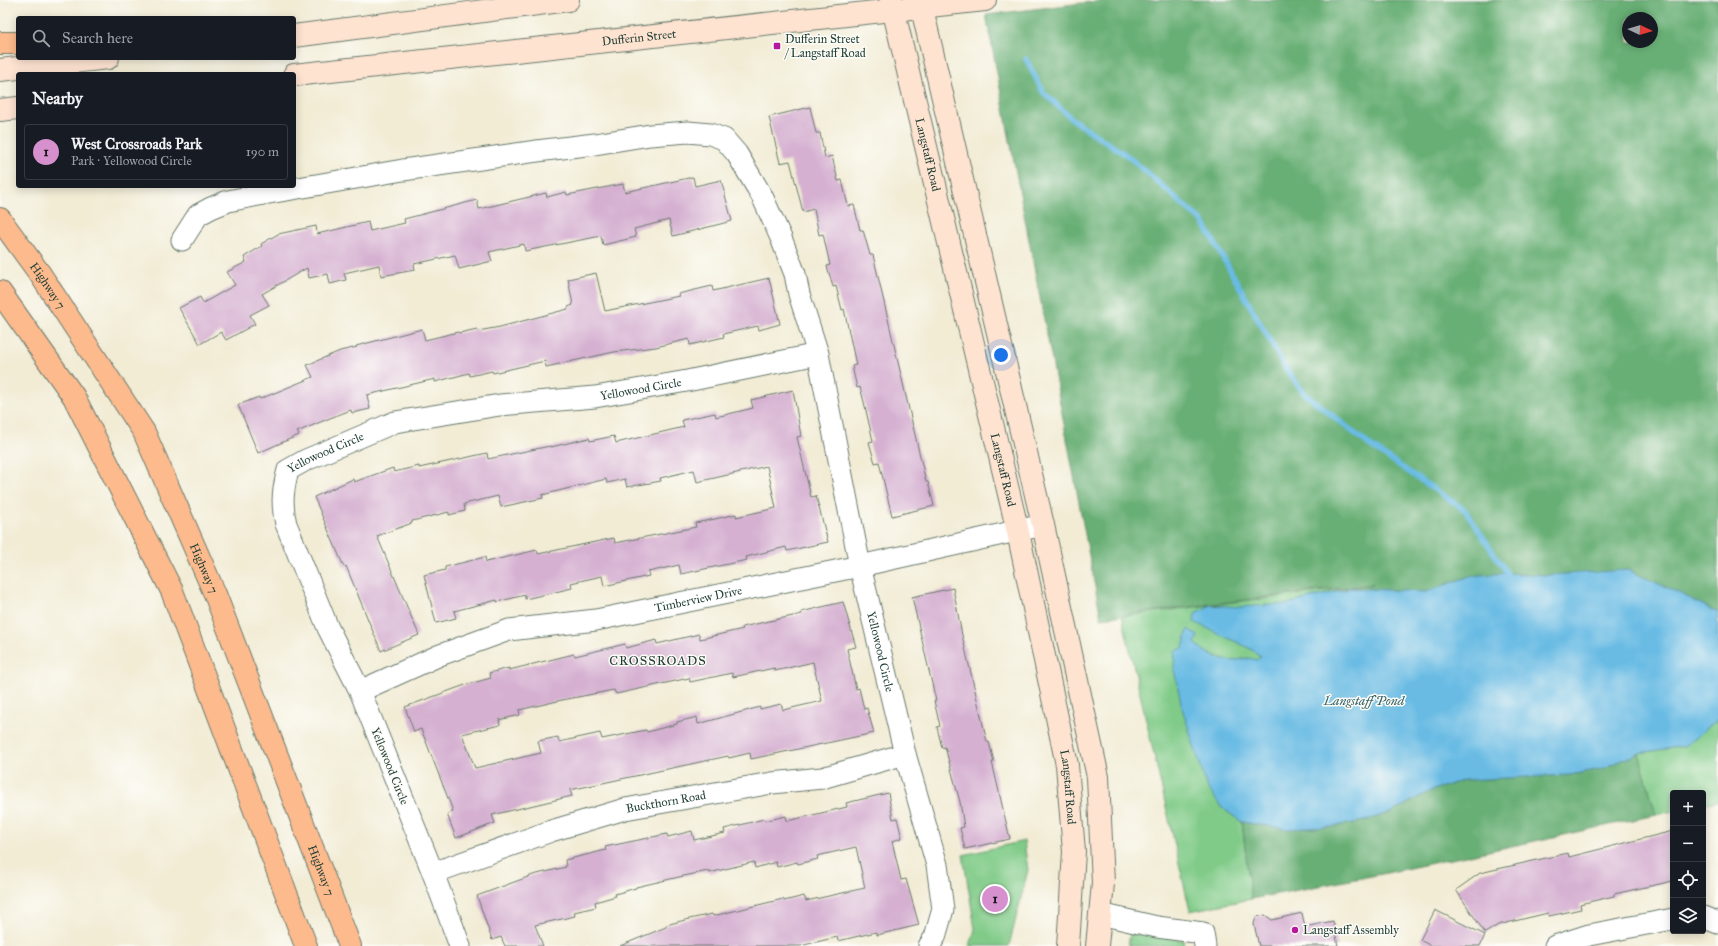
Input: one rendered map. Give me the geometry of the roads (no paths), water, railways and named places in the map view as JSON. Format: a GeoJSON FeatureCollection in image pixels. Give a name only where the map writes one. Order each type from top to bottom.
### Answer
{"type":"FeatureCollection","features":[{"type":"Feature","properties":{"kind":"main road"},"geometry":{"type":"LineString","coordinates":[[296,36],[568,0]]}},
{"type":"Feature","properties":{"kind":"main road","name":"Dufferin Street"},"geometry":{"type":"LineString","coordinates":[[296,75],[892,5],[985,0]]}},
{"type":"Feature","properties":{"kind":"main road"},"geometry":{"type":"LineString","coordinates":[[921,3],[1043,525],[1098,777],[1103,883],[1097,946]]}},
{"type":"Feature","properties":{"kind":"main road","name":"Langstaff Road"},"geometry":{"type":"LineString","coordinates":[[892,5],[1018,532],[1067,765],[1074,852],[1068,946]]}},
{"type":"Feature","properties":{"kind":"main road"},"geometry":{"type":"LineString","coordinates":[[0,43],[16,43]]}},
{"type":"Feature","properties":{"kind":"main road"},"geometry":{"type":"LineString","coordinates":[[0,70],[90,60]]}},
{"type":"Feature","properties":{"kind":"main road"},"geometry":{"type":"LineString","coordinates":[[0,110],[16,108]]}},
{"type":"Feature","properties":{"kind":"main road","name":"Highway 7"},"geometry":{"type":"LineString","coordinates":[[0,219],[40,274],[144,432],[215,594],[350,946]]}},
{"type":"Feature","properties":{"kind":"main road"},"geometry":{"type":"LineString","coordinates":[[0,292],[74,397],[172,591],[306,946]]}},
{"type":"Feature","properties":{"kind":"street","name":"Yellowood Circle"},"geometry":{"type":"LineString","coordinates":[[182,240],[198,215],[228,201],[403,170],[650,135],[688,132],[710,134],[724,139],[733,149],[762,196],[795,274],[799,294],[818,354],[860,566],[905,754],[937,865],[943,909],[935,937],[929,946]]}},
{"type":"Feature","properties":{"kind":"street","name":"Yellowood Circle"},"geometry":{"type":"LineString","coordinates":[[460,946],[433,873],[360,691],[328,628],[286,524],[282,506],[283,487],[288,470],[306,460],[395,422],[500,405],[595,397],[687,381],[818,354]]}},
{"type":"Feature","properties":{"kind":"street","name":"Timberview Drive"},"geometry":{"type":"LineString","coordinates":[[360,691],[440,655],[509,630],[596,620],[860,566],[1018,532],[1043,525]]}},
{"type":"Feature","properties":{"kind":"street","name":"Buckthorn Road"},"geometry":{"type":"LineString","coordinates":[[433,873],[551,831],[625,809],[772,783],[822,778],[905,754]]}},
{"type":"Feature","properties":{"kind":"street"},"geometry":{"type":"LineString","coordinates":[[1100,914],[1157,927],[1203,933],[1205,946]]}},
{"type":"Feature","properties":{"kind":"street"},"geometry":{"type":"LineString","coordinates":[[1706,918],[1718,923]]}},
{"type":"Feature","properties":{"kind":"street"},"geometry":{"type":"LineString","coordinates":[[1556,946],[1589,936],[1670,920]]}},
{"type":"Feature","properties":{"kind":"water","name":"Langstaff Pond"},"geometry":{"type":"Polygon","coordinates":[[[1628,570],[1718,613],[1718,719],[1685,746],[1639,753],[1601,769],[1570,775],[1464,780],[1430,791],[1392,812],[1364,821],[1331,827],[1288,829],[1242,822],[1221,807],[1207,787],[1182,708],[1174,669],[1175,651],[1183,648],[1188,629],[1198,636],[1195,643],[1207,653],[1217,658],[1227,661],[1247,658],[1257,660],[1261,656],[1247,647],[1194,622],[1195,614],[1210,605],[1240,607],[1287,604],[1351,588],[1426,592],[1470,576],[1507,573],[1547,575],[1628,570]]]}},
{"type":"Feature","properties":{"kind":"waterway"},"geometry":{"type":"LineString","coordinates":[[1026,59],[1043,92],[1072,119],[1129,157],[1203,222],[1286,369],[1304,393],[1372,447],[1465,510],[1507,573]]}},
{"type":"Feature","properties":{"kind":"place","name":"Dufferin Street / Langstaff Road"},"geometry":{"type":"Point","coordinates":[777,46]}},
{"type":"Feature","properties":{"kind":"place","name":"West Crossroads Park"},"geometry":{"type":"Point","coordinates":[995,899]}},
{"type":"Feature","properties":{"kind":"place","name":"Langstaff Assembly"},"geometry":{"type":"Point","coordinates":[1295,930]}},
{"type":"Feature","properties":{"kind":"district","name":"CROSSROADS"},"geometry":{"type":"Point","coordinates":[658,660]}}]}
